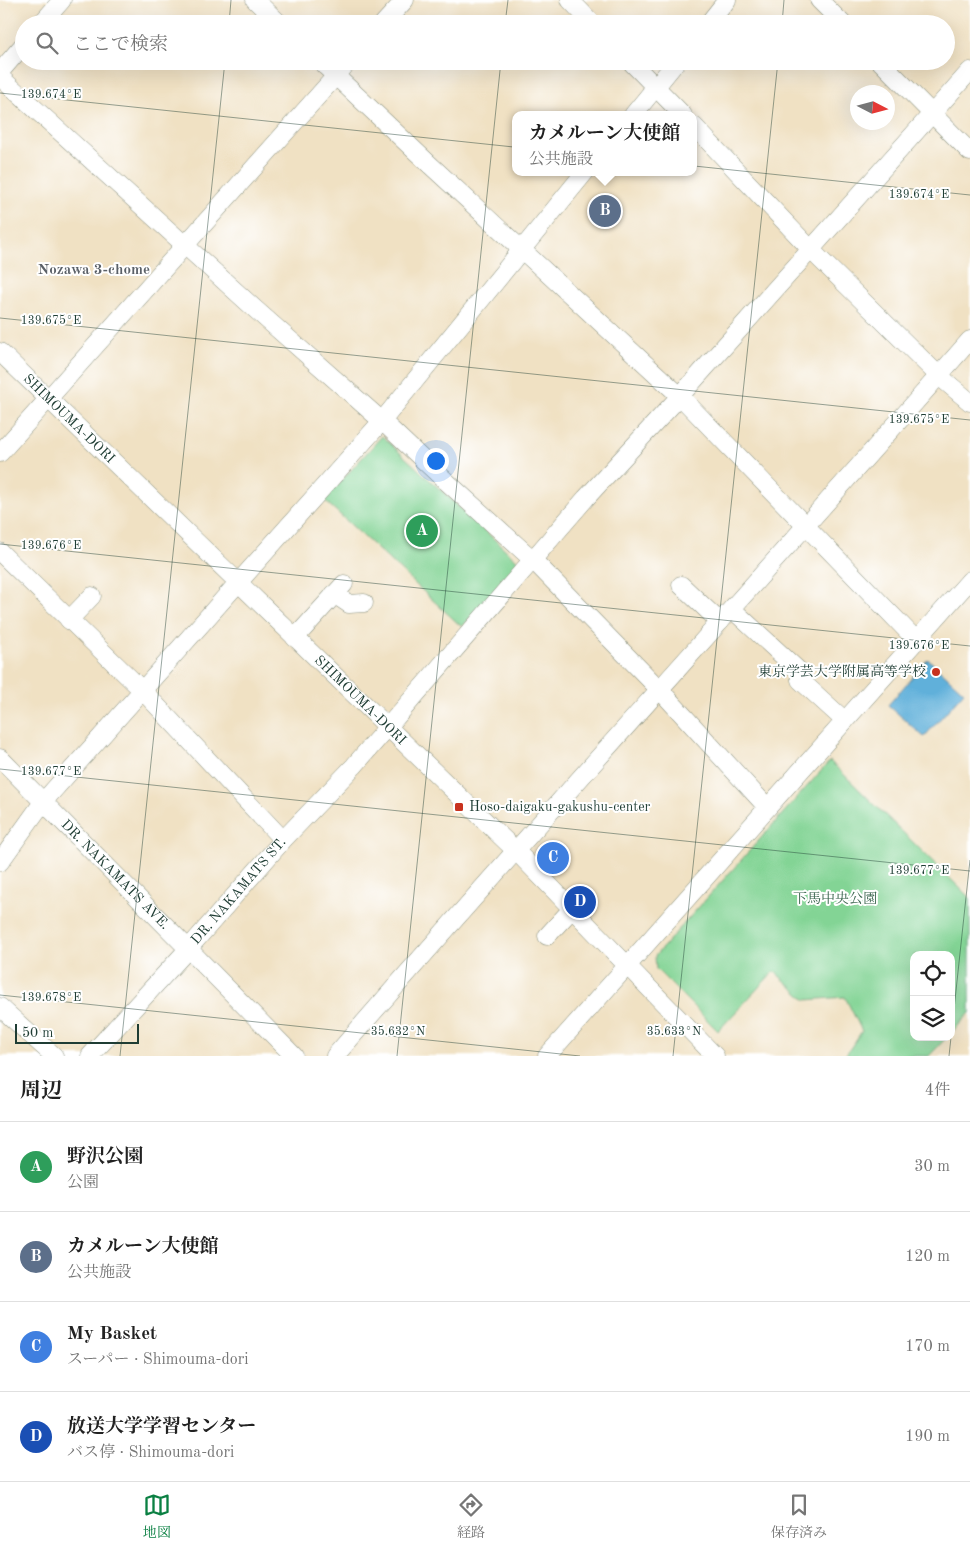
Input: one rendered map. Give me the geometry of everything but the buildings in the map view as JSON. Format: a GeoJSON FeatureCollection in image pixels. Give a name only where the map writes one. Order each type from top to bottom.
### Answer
{"type":"FeatureCollection","features":[{"type":"Feature","properties":{"kind":"street"},"geometry":{"type":"LineString","coordinates":[[49,15],[62,0]]}},
{"type":"Feature","properties":{"kind":"street"},"geometry":{"type":"LineString","coordinates":[[255,0],[271,15]]}},
{"type":"Feature","properties":{"kind":"street"},"geometry":{"type":"LineString","coordinates":[[391,15],[405,0]]}},
{"type":"Feature","properties":{"kind":"street"},"geometry":{"type":"LineString","coordinates":[[570,0],[584,15]]}},
{"type":"Feature","properties":{"kind":"street"},"geometry":{"type":"LineString","coordinates":[[715,15],[727,0]]}},
{"type":"Feature","properties":{"kind":"street"},"geometry":{"type":"LineString","coordinates":[[819,0],[834,15]]}},
{"type":"Feature","properties":{"kind":"street"},"geometry":{"type":"LineString","coordinates":[[0,72],[15,54]]}},
{"type":"Feature","properties":{"kind":"street"},"geometry":{"type":"LineString","coordinates":[[330,70],[680,396],[917,641]]}},
{"type":"Feature","properties":{"kind":"street"},"geometry":{"type":"LineString","coordinates":[[0,453],[341,70]]}},
{"type":"Feature","properties":{"kind":"street"},"geometry":{"type":"LineString","coordinates":[[639,70],[679,111]]}},
{"type":"Feature","properties":{"kind":"street"},"geometry":{"type":"LineString","coordinates":[[636,111],[670,70]]}},
{"type":"Feature","properties":{"kind":"street"},"geometry":{"type":"LineString","coordinates":[[889,70],[970,152]]}},
{"type":"Feature","properties":{"kind":"street","name":"DR. NAKAMATS ST."},"geometry":{"type":"LineString","coordinates":[[90,1056],[189,948],[283,840],[354,766],[586,498],[680,396],[970,71]]}},
{"type":"Feature","properties":{"kind":"street"},"geometry":{"type":"LineString","coordinates":[[0,77],[255,309],[382,421],[533,560],[660,690],[767,807]]}},
{"type":"Feature","properties":{"kind":"street"},"geometry":{"type":"LineString","coordinates":[[697,129],[811,250],[938,376],[970,402]]}},
{"type":"Feature","properties":{"kind":"street"},"geometry":{"type":"LineString","coordinates":[[0,862],[43,802],[382,421],[582,176]]}},
{"type":"Feature","properties":{"kind":"street"},"geometry":{"type":"LineString","coordinates":[[335,1056],[515,850],[660,690],[970,340]]}},
{"type":"Feature","properties":{"kind":"street","name":"SHIMOUMA-DORI"},"geometry":{"type":"LineString","coordinates":[[0,352],[515,850],[571,910],[715,1056]]}},
{"type":"Feature","properties":{"kind":"street"},"geometry":{"type":"LineString","coordinates":[[0,552],[143,691],[283,840]]}},
{"type":"Feature","properties":{"kind":"street"},"geometry":{"type":"LineString","coordinates":[[547,1056],[970,580]]}},
{"type":"Feature","properties":{"kind":"street"},"geometry":{"type":"LineString","coordinates":[[681,585],[800,671],[800,680],[844,720]]}},
{"type":"Feature","properties":{"kind":"street"},"geometry":{"type":"LineString","coordinates":[[295,638],[339,589],[349,604],[364,603]]}},
{"type":"Feature","properties":{"kind":"street"},"geometry":{"type":"LineString","coordinates":[[70,620],[92,596]]}},
{"type":"Feature","properties":{"kind":"street","name":"DR. NAKAMATS AVE."},"geometry":{"type":"LineString","coordinates":[[0,758],[294,1056]]}},
{"type":"Feature","properties":{"kind":"street"},"geometry":{"type":"LineString","coordinates":[[548,936],[571,910]]}},
{"type":"Feature","properties":{"kind":"street"},"geometry":{"type":"LineString","coordinates":[[0,1007],[54,1056]]}},
{"type":"Feature","properties":{"kind":"green space"},"geometry":{"type":"Polygon","coordinates":[[[382,436],[520,563],[462,627],[324,500],[382,436]]]}},
{"type":"Feature","properties":{"kind":"green space","name":"下馬中央公園"},"geometry":{"type":"Polygon","coordinates":[[[830,761],[970,898],[970,1013],[955,1029],[955,951],[910,951],[910,1041],[943,1041],[929,1056],[845,1056],[862,1031],[845,997],[806,1000],[774,971],[718,1031],[656,969],[655,956],[830,761]]]}},
{"type":"Feature","properties":{"kind":"water"},"geometry":{"type":"Polygon","coordinates":[[[928,659],[964,692],[924,737],[888,705],[928,659]]]}},
{"type":"Feature","properties":{"kind":"place","name":"カメルーン大使館"},"geometry":{"type":"Point","coordinates":[605,211]}},
{"type":"Feature","properties":{"kind":"place","name":"野沢公園"},"geometry":{"type":"Point","coordinates":[422,531]}},
{"type":"Feature","properties":{"kind":"place","name":"東京学芸大学附属高等学校"},"geometry":{"type":"Point","coordinates":[936,672]}},
{"type":"Feature","properties":{"kind":"place","name":"Hoso-daigaku-gakushu-center"},"geometry":{"type":"Point","coordinates":[459,807]}},
{"type":"Feature","properties":{"kind":"place","name":"My Basket"},"geometry":{"type":"Point","coordinates":[553,858]}},
{"type":"Feature","properties":{"kind":"place","name":"放送大学学習センター"},"geometry":{"type":"Point","coordinates":[580,902]}},
{"type":"Feature","properties":{"kind":"district","name":"Nozawa 3-chome"},"geometry":{"type":"Point","coordinates":[94,270]}}]}
